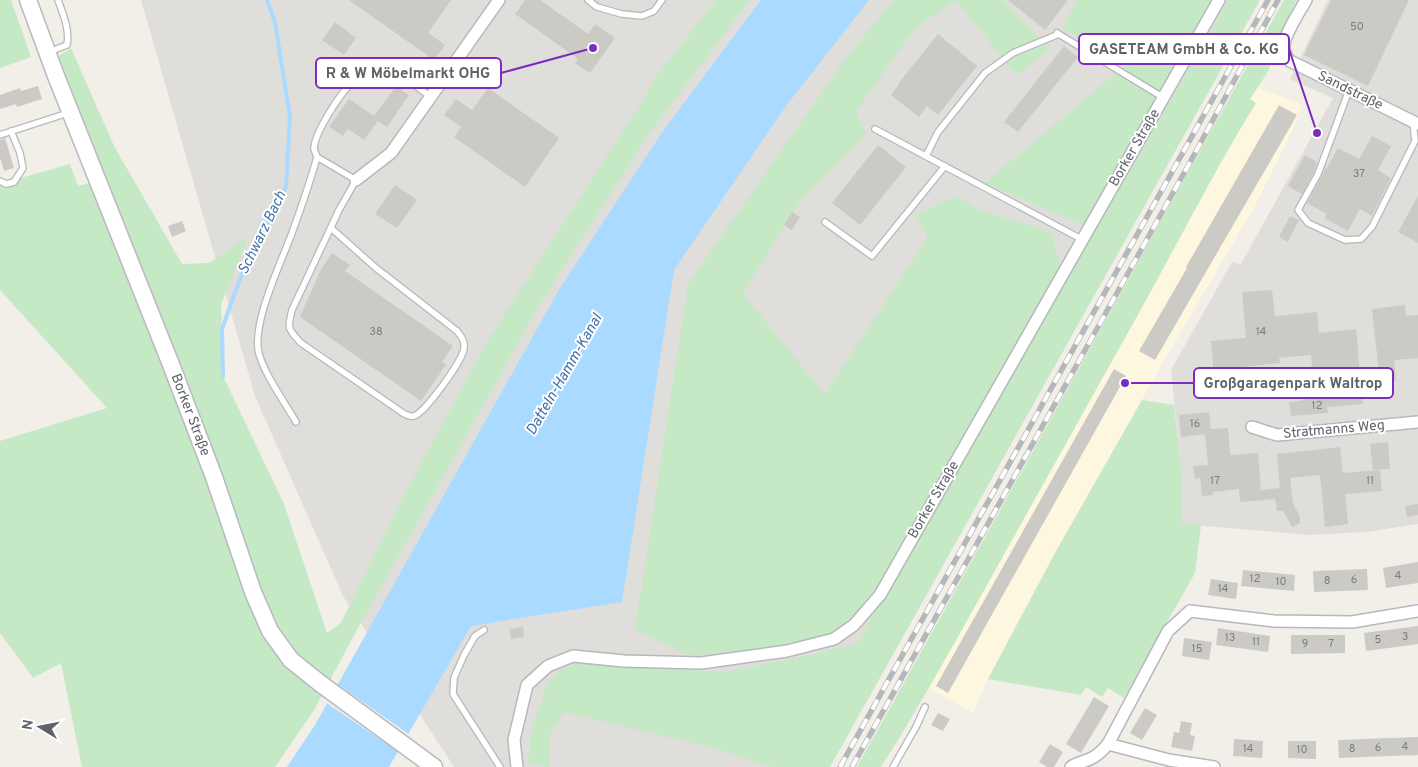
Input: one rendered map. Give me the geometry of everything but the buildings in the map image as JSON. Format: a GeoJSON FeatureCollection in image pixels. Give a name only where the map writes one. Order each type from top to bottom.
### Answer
{"type":"FeatureCollection","features":[{"type":"Feature","properties":{"kind":"street","name":"Borker Straße"},"geometry":{"type":"LineString","coordinates":[[28,0],[70,112],[170,362],[214,477],[253,592],[270,631],[291,660],[434,767]]}},
{"type":"Feature","properties":{"kind":"street"},"geometry":{"type":"LineString","coordinates":[[356,180],[391,153],[499,0]]}},
{"type":"Feature","properties":{"kind":"street","name":"Borker Straße"},"geometry":{"type":"LineString","coordinates":[[517,767],[514,740],[527,685],[548,666],[573,656],[624,661],[701,663],[787,651],[834,638],[854,625],[880,595],[1219,0]]}},
{"type":"Feature","properties":{"kind":"street","name":"Sandstraße"},"geometry":{"type":"LineString","coordinates":[[1306,0],[1285,39],[1284,48],[1286,56],[1290,61],[1416,123]]}},
{"type":"Feature","properties":{"kind":"street","name":"Stratmanns Weg"},"geometry":{"type":"LineString","coordinates":[[1252,427],[1277,435],[1418,422]]}},
{"type":"Feature","properties":{"kind":"street"},"geometry":{"type":"LineString","coordinates":[[1071,767],[1100,753],[1108,744],[1168,631],[1190,611],[1274,621],[1352,622],[1418,611]]}},
{"type":"Feature","properties":{"kind":"street"},"geometry":{"type":"LineString","coordinates":[[1108,744],[1169,760],[1214,767]]}},
{"type":"Feature","properties":{"kind":"lane"},"geometry":{"type":"LineString","coordinates":[[47,53],[67,45],[67,28],[58,0]]}},
{"type":"Feature","properties":{"kind":"lane"},"geometry":{"type":"LineString","coordinates":[[588,0],[597,7],[622,14],[642,16],[654,11],[662,0]]}},
{"type":"Feature","properties":{"kind":"lane"},"geometry":{"type":"LineString","coordinates":[[926,156],[938,132],[985,73],[1014,52],[1058,34],[1164,98]]}},
{"type":"Feature","properties":{"kind":"lane"},"geometry":{"type":"LineString","coordinates":[[296,422],[266,372],[257,341],[260,322],[267,300],[317,157],[314,149],[318,131],[343,92],[356,79],[372,72],[385,69],[394,71],[431,97]]}},
{"type":"Feature","properties":{"kind":"lane"},"geometry":{"type":"LineString","coordinates":[[1350,90],[1318,174],[1298,210],[1308,224],[1345,240],[1362,239],[1372,227],[1415,141],[1416,123]]}},
{"type":"Feature","properties":{"kind":"lane"},"geometry":{"type":"LineString","coordinates":[[0,135],[70,112]]}},
{"type":"Feature","properties":{"kind":"lane"},"geometry":{"type":"LineString","coordinates":[[875,129],[1083,240]]}},
{"type":"Feature","properties":{"kind":"lane"},"geometry":{"type":"LineString","coordinates":[[0,181],[6,184],[14,182],[23,168],[20,153],[11,131]]}},
{"type":"Feature","properties":{"kind":"lane"},"geometry":{"type":"LineString","coordinates":[[317,157],[356,180],[330,228],[292,310],[289,320],[290,330],[301,343],[400,411],[408,416],[415,416],[422,412],[435,396],[463,356],[463,339],[457,331],[376,268],[330,228]]}},
{"type":"Feature","properties":{"kind":"lane"},"geometry":{"type":"LineString","coordinates":[[825,222],[872,256],[945,166]]}},
{"type":"Feature","properties":{"kind":"lane"},"geometry":{"type":"LineString","coordinates":[[484,630],[475,636],[464,655],[454,678],[453,694],[500,767]]}},
{"type":"Feature","properties":{"kind":"lane"},"geometry":{"type":"LineString","coordinates":[[893,767],[916,727],[925,706]]}},
{"type":"Feature","properties":{"kind":"shaded area"},"geometry":{"type":"Polygon","coordinates":[[[141,0],[1243,0],[815,767],[454,767],[343,596],[255,396],[141,0]]]}},
{"type":"Feature","properties":{"kind":"shaded area"},"geometry":{"type":"Polygon","coordinates":[[[1328,0],[1418,0],[1418,524],[1366,532],[1309,535],[1181,524],[1181,466],[1171,370],[1232,262],[1241,264],[1333,98],[1290,79],[1328,0]]]}},
{"type":"Feature","properties":{"kind":"shaded area"},"geometry":{"type":"Polygon","coordinates":[[[1258,87],[1301,105],[1297,121],[1256,204],[1055,553],[988,679],[973,713],[929,688],[1235,137],[1256,104],[1250,99],[1258,87]]]}},
{"type":"Feature","properties":{"kind":"green space"},"geometry":{"type":"Polygon","coordinates":[[[0,0],[11,0],[31,57],[0,68],[0,0]]]}},
{"type":"Feature","properties":{"kind":"green space"},"geometry":{"type":"Polygon","coordinates":[[[716,0],[750,0],[649,134],[540,304],[314,710],[275,767],[82,767],[61,663],[33,678],[0,633],[0,441],[107,408],[0,290],[0,184],[70,164],[78,186],[104,180],[57,57],[71,48],[114,146],[182,264],[209,263],[249,236],[221,304],[223,376],[284,504],[327,633],[341,623],[401,500],[490,337],[640,105],[655,78],[716,0]]]}},
{"type":"Feature","properties":{"kind":"green space"},"geometry":{"type":"Polygon","coordinates":[[[894,0],[1003,0],[1050,49],[1017,75],[956,1],[915,28],[856,112],[866,135],[799,202],[743,294],[825,394],[928,237],[915,215],[956,196],[982,211],[1051,232],[1061,266],[867,604],[831,634],[761,650],[689,655],[635,630],[688,284],[849,54],[894,0]]]}},
{"type":"Feature","properties":{"kind":"green space"},"geometry":{"type":"Polygon","coordinates":[[[1077,0],[1211,0],[1085,226],[985,183],[1127,64],[1062,28],[1077,0]]]}},
{"type":"Feature","properties":{"kind":"green space"},"geometry":{"type":"Polygon","coordinates":[[[1229,0],[1260,0],[830,767],[773,767],[717,749],[565,712],[551,730],[549,767],[528,766],[531,731],[547,684],[559,671],[576,663],[725,672],[815,654],[857,643],[1229,0]]]}},
{"type":"Feature","properties":{"kind":"green space"},"geometry":{"type":"Polygon","coordinates":[[[1284,0],[1297,0],[1273,48],[1269,70],[1250,99],[1256,103],[913,716],[881,767],[857,767],[1284,0]]]}},
{"type":"Feature","properties":{"kind":"green space"},"geometry":{"type":"Polygon","coordinates":[[[1142,400],[1174,405],[1181,466],[1181,523],[1201,525],[1195,573],[1124,698],[1108,688],[1102,697],[1086,687],[1081,695],[988,679],[1055,553],[1142,400]]]}},
{"type":"Feature","properties":{"kind":"water","name":"Datteln-Hamm-Kanal"},"geometry":{"type":"Polygon","coordinates":[[[761,0],[869,0],[786,106],[674,270],[622,602],[471,626],[389,767],[287,767],[315,725],[560,288],[661,134],[761,0]]]}},
{"type":"Feature","properties":{"kind":"pier"},"geometry":{"type":"Polygon","coordinates":[[[336,683],[410,735],[400,753],[325,702],[336,683]]]}},
{"type":"Feature","properties":{"kind":"waterway","name":"Schwarz Bach"},"geometry":{"type":"LineString","coordinates":[[223,376],[222,329],[243,271],[286,187],[290,117],[275,22],[267,0]]}},
{"type":"Feature","properties":{"kind":"railway"},"geometry":{"type":"LineString","coordinates":[[840,767],[1268,0]]}},
{"type":"Feature","properties":{"kind":"railway"},"geometry":{"type":"LineString","coordinates":[[852,767],[1188,166],[1278,0]]}},
{"type":"Feature","properties":{"kind":"place","name":"R & W Möbelmarkt OHG"},"geometry":{"type":"Point","coordinates":[593,48]}},
{"type":"Feature","properties":{"kind":"place","name":"GASETEAM GmbH & Co. KG"},"geometry":{"type":"Point","coordinates":[1317,133]}},
{"type":"Feature","properties":{"kind":"place","name":"Großgaragenpark Waltrop"},"geometry":{"type":"Point","coordinates":[1125,383]}}]}
